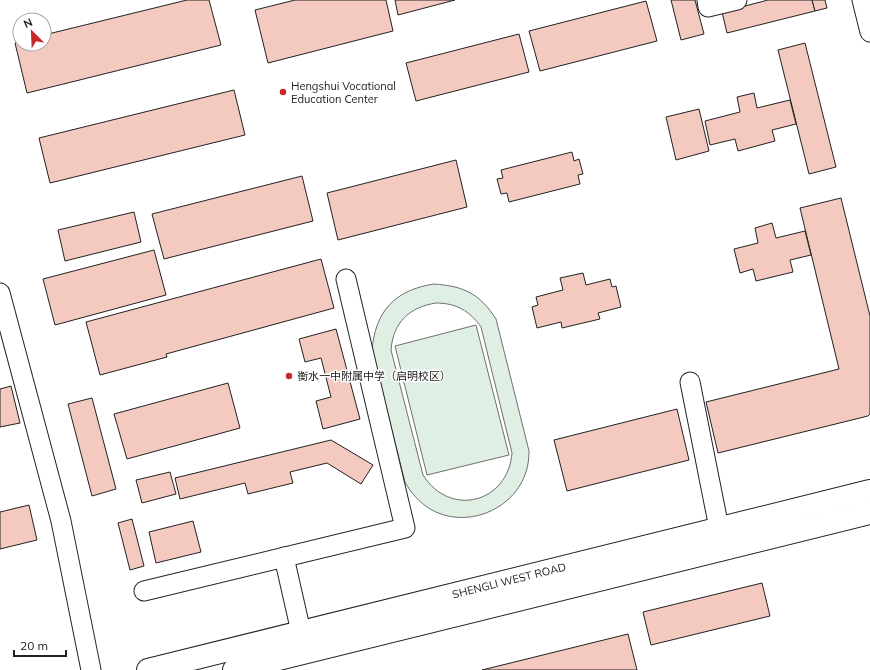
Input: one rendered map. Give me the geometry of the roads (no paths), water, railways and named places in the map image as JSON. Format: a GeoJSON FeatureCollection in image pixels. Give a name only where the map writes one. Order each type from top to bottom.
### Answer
{"type":"FeatureCollection","features":[{"type":"Feature","properties":{"kind":"main road","name":"SHENGLI WEST ROAD"},"geometry":{"type":"LineString","coordinates":[[148,670],[870,491]]}},
{"type":"Feature","properties":{"kind":"main road","name":"SHENGLI WEST ROAD"},"geometry":{"type":"LineString","coordinates":[[234,670],[870,513]]}},
{"type":"Feature","properties":{"kind":"street"},"geometry":{"type":"LineString","coordinates":[[706,0],[708,7],[737,0]]}},
{"type":"Feature","properties":{"kind":"street"},"geometry":{"type":"LineString","coordinates":[[862,0],[870,32]]}},
{"type":"Feature","properties":{"kind":"street"},"geometry":{"type":"LineString","coordinates":[[144,591],[405,528],[346,279]]}},
{"type":"Feature","properties":{"kind":"street"},"geometry":{"type":"LineString","coordinates":[[0,293],[61,521],[90,670]]}},
{"type":"Feature","properties":{"kind":"street"},"geometry":{"type":"LineString","coordinates":[[690,382],[719,528]]}},
{"type":"Feature","properties":{"kind":"street"},"geometry":{"type":"LineString","coordinates":[[284,557],[301,632]]}},
{"type":"Feature","properties":{"kind":"place","name":"Hengshui Vocational Education Center"},"geometry":{"type":"Point","coordinates":[283,92]}},
{"type":"Feature","properties":{"kind":"place","name":"衡水一中附属中学（启明校区）"},"geometry":{"type":"Point","coordinates":[289,376]}}]}
